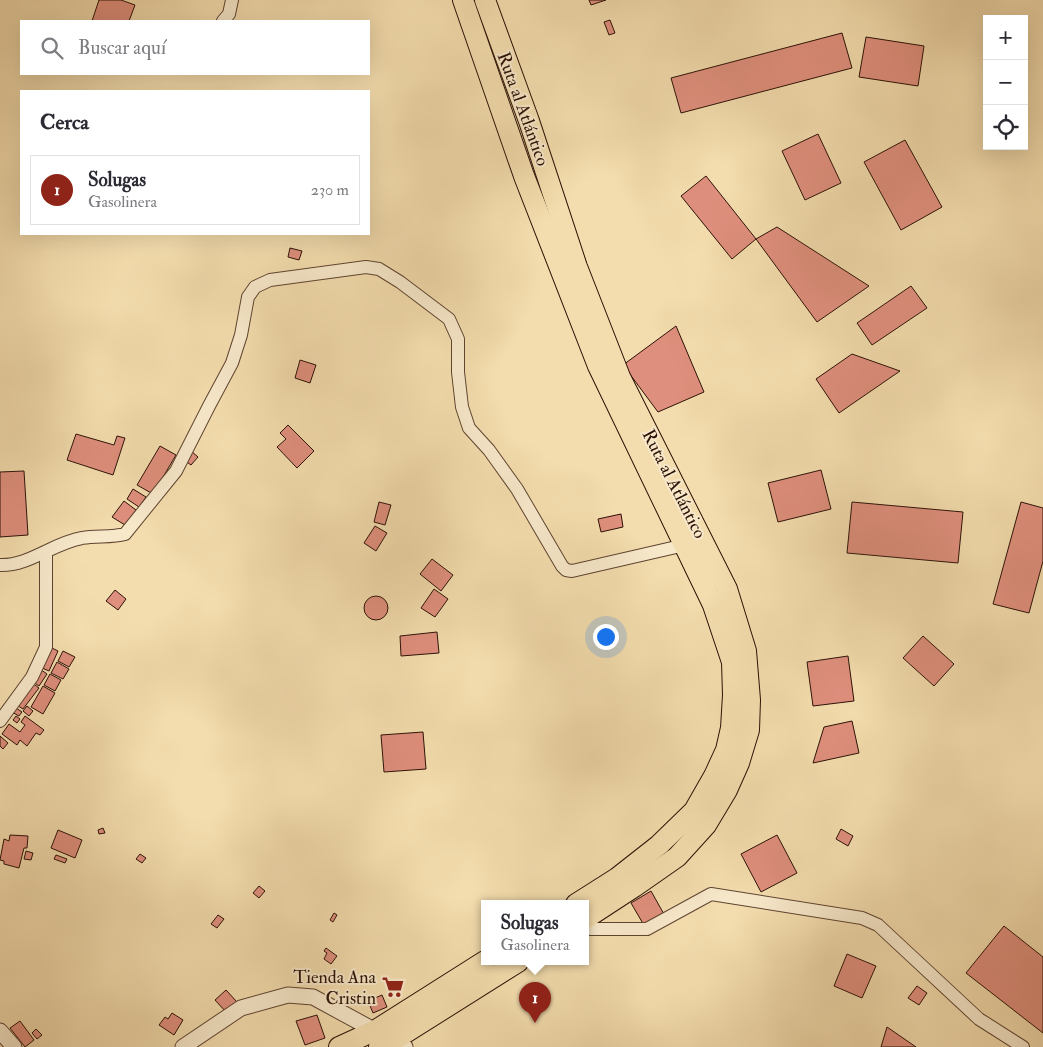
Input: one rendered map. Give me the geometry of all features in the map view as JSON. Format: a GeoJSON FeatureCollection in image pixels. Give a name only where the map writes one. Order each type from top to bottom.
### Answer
{"type":"FeatureCollection","features":[{"type":"Feature","properties":{"kind":"highway","name":"Ruta al Atlántico"},"geometry":{"type":"LineString","coordinates":[[463,0],[524,176],[598,366],[713,605],[732,662],[731,728],[726,750],[694,811],[659,845],[617,878],[582,900]]}},
{"type":"Feature","properties":{"kind":"highway"},"geometry":{"type":"LineString","coordinates":[[478,0],[495,31]]}},
{"type":"Feature","properties":{"kind":"highway","name":"Ruta al Atlántico"},"geometry":{"type":"LineString","coordinates":[[485,0],[529,121],[577,267],[620,377],[727,589],[746,651],[750,700],[749,730],[739,763],[727,790],[706,825],[676,857],[589,916]]}},
{"type":"Feature","properties":{"kind":"highway"},"geometry":{"type":"LineString","coordinates":[[487,73],[501,87],[519,136],[524,136],[529,121]]}},
{"type":"Feature","properties":{"kind":"highway"},"geometry":{"type":"LineString","coordinates":[[389,1041],[481,965]]}},
{"type":"Feature","properties":{"kind":"highway"},"geometry":{"type":"LineString","coordinates":[[338,1047],[389,1041],[513,965]]}},
{"type":"Feature","properties":{"kind":"street"},"geometry":{"type":"LineString","coordinates":[[225,20],[230,14],[232,0]]}},
{"type":"Feature","properties":{"kind":"street"},"geometry":{"type":"LineString","coordinates":[[0,565],[13,566],[68,542],[83,538],[113,537],[125,534],[176,471],[232,363],[241,335],[248,296],[255,287],[270,280],[366,267],[379,269],[400,282],[449,319],[458,339],[458,372],[462,407],[469,428],[489,450],[517,489],[566,570],[572,571],[685,545]]}},
{"type":"Feature","properties":{"kind":"street"},"geometry":{"type":"LineString","coordinates":[[0,722],[32,677],[46,647],[46,552]]}},
{"type":"Feature","properties":{"kind":"street"},"geometry":{"type":"LineString","coordinates":[[589,929],[647,929],[711,894],[862,918],[878,925],[979,1019],[1023,1047]]}},
{"type":"Feature","properties":{"kind":"street"},"geometry":{"type":"LineString","coordinates":[[183,1047],[241,1008],[288,996],[313,997],[389,1041]]}},
{"type":"Feature","properties":{"kind":"street"},"geometry":{"type":"LineString","coordinates":[[0,1032],[14,1047]]}},
{"type":"Feature","properties":{"kind":"building"},"geometry":{"type":"Polygon","coordinates":[[[99,0],[121,0],[135,5],[129,20],[92,20],[99,0]]]}},
{"type":"Feature","properties":{"kind":"building"},"geometry":{"type":"Polygon","coordinates":[[[589,0],[606,0],[591,5],[589,0]]]}},
{"type":"Feature","properties":{"kind":"building"},"geometry":{"type":"Polygon","coordinates":[[[610,20],[615,33],[609,35],[604,22],[610,20]]]}},
{"type":"Feature","properties":{"kind":"building"},"geometry":{"type":"Polygon","coordinates":[[[842,33],[852,68],[681,113],[671,78],[842,33]]]}},
{"type":"Feature","properties":{"kind":"building"},"geometry":{"type":"Polygon","coordinates":[[[866,37],[924,46],[918,86],[859,77],[866,37]]]}},
{"type":"Feature","properties":{"kind":"building"},"geometry":{"type":"Polygon","coordinates":[[[818,134],[841,183],[805,200],[782,151],[818,134]]]}},
{"type":"Feature","properties":{"kind":"building"},"geometry":{"type":"Polygon","coordinates":[[[905,140],[942,207],[901,230],[864,162],[905,140]]]}},
{"type":"Feature","properties":{"kind":"building"},"geometry":{"type":"Polygon","coordinates":[[[706,176],[756,239],[732,259],[681,196],[706,176]]]}},
{"type":"Feature","properties":{"kind":"building"},"geometry":{"type":"Polygon","coordinates":[[[777,227],[869,286],[817,322],[756,239],[777,227]]]}},
{"type":"Feature","properties":{"kind":"building"},"geometry":{"type":"Polygon","coordinates":[[[290,248],[302,251],[299,260],[288,257],[290,248]]]}},
{"type":"Feature","properties":{"kind":"building"},"geometry":{"type":"Polygon","coordinates":[[[911,286],[927,308],[872,345],[857,323],[911,286]]]}},
{"type":"Feature","properties":{"kind":"building"},"geometry":{"type":"Polygon","coordinates":[[[676,326],[704,392],[658,412],[623,365],[676,326]]]}},
{"type":"Feature","properties":{"kind":"building"},"geometry":{"type":"Polygon","coordinates":[[[852,354],[900,371],[839,413],[816,379],[852,354]]]}},
{"type":"Feature","properties":{"kind":"building"},"geometry":{"type":"Polygon","coordinates":[[[300,360],[316,365],[310,383],[295,378],[300,360]]]}},
{"type":"Feature","properties":{"kind":"building"},"geometry":{"type":"Polygon","coordinates":[[[288,425],[314,451],[297,468],[277,447],[286,439],[280,433],[288,425]]]}},
{"type":"Feature","properties":{"kind":"building"},"geometry":{"type":"Polygon","coordinates":[[[76,434],[114,445],[117,436],[125,438],[113,475],[67,460],[76,434]]]}},
{"type":"Feature","properties":{"kind":"building"},"geometry":{"type":"Polygon","coordinates":[[[160,446],[176,455],[153,494],[137,485],[160,446]]]}},
{"type":"Feature","properties":{"kind":"building"},"geometry":{"type":"Polygon","coordinates":[[[191,451],[198,457],[191,465],[184,460],[191,451]]]}},
{"type":"Feature","properties":{"kind":"building"},"geometry":{"type":"Polygon","coordinates":[[[821,470],[831,509],[778,522],[768,483],[821,470]]]}},
{"type":"Feature","properties":{"kind":"building"},"geometry":{"type":"Polygon","coordinates":[[[24,471],[28,535],[0,537],[0,472],[24,471]]]}},
{"type":"Feature","properties":{"kind":"building"},"geometry":{"type":"Polygon","coordinates":[[[133,489],[146,497],[139,507],[127,499],[133,489]]]}},
{"type":"Feature","properties":{"kind":"building"},"geometry":{"type":"Polygon","coordinates":[[[124,501],[136,510],[125,525],[112,517],[124,501]]]}},
{"type":"Feature","properties":{"kind":"building"},"geometry":{"type":"Polygon","coordinates":[[[379,502],[391,505],[385,525],[374,522],[379,502]]]}},
{"type":"Feature","properties":{"kind":"building"},"geometry":{"type":"Polygon","coordinates":[[[852,502],[963,512],[958,563],[847,553],[852,502]]]}},
{"type":"Feature","properties":{"kind":"building"},"geometry":{"type":"Polygon","coordinates":[[[1021,502],[1043,508],[1043,561],[1029,613],[993,604],[1021,502]]]}},
{"type":"Feature","properties":{"kind":"building"},"geometry":{"type":"Polygon","coordinates":[[[621,514],[623,527],[601,532],[598,519],[621,514]]]}},
{"type":"Feature","properties":{"kind":"building"},"geometry":{"type":"Polygon","coordinates":[[[375,526],[387,533],[376,551],[364,543],[375,526]]]}},
{"type":"Feature","properties":{"kind":"building"},"geometry":{"type":"Polygon","coordinates":[[[432,559],[453,575],[441,591],[420,574],[432,559]]]}},
{"type":"Feature","properties":{"kind":"building"},"geometry":{"type":"Polygon","coordinates":[[[434,589],[448,599],[435,617],[421,608],[434,589]]]}},
{"type":"Feature","properties":{"kind":"building"},"geometry":{"type":"Polygon","coordinates":[[[115,590],[126,599],[118,610],[106,601],[115,590]]]}},
{"type":"Feature","properties":{"kind":"building"},"geometry":{"type":"Polygon","coordinates":[[[376,596],[384,600],[388,608],[384,616],[376,620],[368,616],[364,608],[368,600],[376,596]]]}},
{"type":"Feature","properties":{"kind":"building"},"geometry":{"type":"Polygon","coordinates":[[[437,632],[439,653],[401,656],[400,636],[437,632]]]}},
{"type":"Feature","properties":{"kind":"building"},"geometry":{"type":"Polygon","coordinates":[[[923,636],[954,664],[934,686],[903,658],[923,636]]]}},
{"type":"Feature","properties":{"kind":"building"},"geometry":{"type":"Polygon","coordinates":[[[50,647],[58,651],[49,671],[40,667],[50,647]]]}},
{"type":"Feature","properties":{"kind":"building"},"geometry":{"type":"Polygon","coordinates":[[[63,651],[75,657],[69,667],[58,661],[63,651]]]}},
{"type":"Feature","properties":{"kind":"building"},"geometry":{"type":"Polygon","coordinates":[[[848,656],[854,701],[813,706],[807,662],[848,656]]]}},
{"type":"Feature","properties":{"kind":"building"},"geometry":{"type":"Polygon","coordinates":[[[57,662],[69,669],[63,679],[51,673],[57,662]]]}},
{"type":"Feature","properties":{"kind":"building"},"geometry":{"type":"Polygon","coordinates":[[[40,669],[47,674],[39,686],[32,681],[40,669]]]}},
{"type":"Feature","properties":{"kind":"building"},"geometry":{"type":"Polygon","coordinates":[[[50,674],[61,680],[55,691],[44,685],[50,674]]]}},
{"type":"Feature","properties":{"kind":"building"},"geometry":{"type":"Polygon","coordinates":[[[31,682],[39,688],[23,709],[15,704],[31,682]]]}},
{"type":"Feature","properties":{"kind":"building"},"geometry":{"type":"Polygon","coordinates":[[[43,686],[55,693],[43,714],[31,707],[43,686]]]}},
{"type":"Feature","properties":{"kind":"building"},"geometry":{"type":"Polygon","coordinates":[[[13,706],[22,712],[19,716],[10,711],[13,706]]]}},
{"type":"Feature","properties":{"kind":"building"},"geometry":{"type":"Polygon","coordinates":[[[27,706],[33,711],[29,716],[23,711],[27,706]]]}},
{"type":"Feature","properties":{"kind":"building"},"geometry":{"type":"Polygon","coordinates":[[[16,716],[20,719],[17,723],[13,720],[16,716]]]}},
{"type":"Feature","properties":{"kind":"building"},"geometry":{"type":"Polygon","coordinates":[[[25,716],[44,730],[40,735],[36,733],[27,746],[20,740],[17,745],[2,734],[9,724],[20,732],[25,725],[21,722],[25,716]]]}},
{"type":"Feature","properties":{"kind":"building"},"geometry":{"type":"Polygon","coordinates":[[[852,721],[859,753],[813,763],[824,727],[852,721]]]}},
{"type":"Feature","properties":{"kind":"building"},"geometry":{"type":"Polygon","coordinates":[[[423,732],[426,769],[384,772],[381,735],[423,732]]]}},
{"type":"Feature","properties":{"kind":"building"},"geometry":{"type":"Polygon","coordinates":[[[0,736],[8,743],[3,749],[0,746],[0,736]]]}},
{"type":"Feature","properties":{"kind":"building"},"geometry":{"type":"Polygon","coordinates":[[[103,828],[105,833],[99,834],[98,830],[103,828]]]}},
{"type":"Feature","properties":{"kind":"building"},"geometry":{"type":"Polygon","coordinates":[[[841,829],[853,836],[848,846],[836,839],[841,829]]]}},
{"type":"Feature","properties":{"kind":"building"},"geometry":{"type":"Polygon","coordinates":[[[58,830],[82,840],[75,858],[51,848],[58,830]]]}},
{"type":"Feature","properties":{"kind":"building"},"geometry":{"type":"Polygon","coordinates":[[[10,835],[28,836],[27,848],[24,848],[19,868],[4,864],[4,861],[0,860],[4,839],[9,841],[10,835]]]}},
{"type":"Feature","properties":{"kind":"building"},"geometry":{"type":"Polygon","coordinates":[[[777,835],[797,873],[761,892],[741,854],[777,835]]]}},
{"type":"Feature","properties":{"kind":"building"},"geometry":{"type":"Polygon","coordinates":[[[26,851],[33,853],[31,860],[24,859],[26,851]]]}},
{"type":"Feature","properties":{"kind":"building"},"geometry":{"type":"Polygon","coordinates":[[[140,854],[146,858],[142,863],[136,859],[140,854]]]}},
{"type":"Feature","properties":{"kind":"building"},"geometry":{"type":"Polygon","coordinates":[[[56,855],[67,859],[65,863],[54,859],[56,855]]]}},
{"type":"Feature","properties":{"kind":"building"},"geometry":{"type":"Polygon","coordinates":[[[259,886],[265,891],[259,898],[253,893],[259,886]]]}},
{"type":"Feature","properties":{"kind":"building"},"geometry":{"type":"Polygon","coordinates":[[[651,891],[665,916],[645,927],[631,903],[651,891]]]}},
{"type":"Feature","properties":{"kind":"building"},"geometry":{"type":"Polygon","coordinates":[[[334,913],[337,915],[333,922],[330,920],[334,913]]]}},
{"type":"Feature","properties":{"kind":"building"},"geometry":{"type":"Polygon","coordinates":[[[218,915],[224,919],[217,928],[211,924],[218,915]]]}},
{"type":"Feature","properties":{"kind":"building"},"geometry":{"type":"Polygon","coordinates":[[[1004,926],[1043,957],[1043,1033],[966,973],[1004,926]]]}},
{"type":"Feature","properties":{"kind":"building"},"geometry":{"type":"Polygon","coordinates":[[[326,948],[337,956],[331,964],[324,959],[327,953],[324,951],[326,948]]]}},
{"type":"Feature","properties":{"kind":"building"},"geometry":{"type":"Polygon","coordinates":[[[847,954],[876,966],[862,998],[834,986],[847,954]]]}},
{"type":"Feature","properties":{"kind":"building"},"geometry":{"type":"Polygon","coordinates":[[[917,986],[927,993],[919,1005],[908,998],[917,986]]]}},
{"type":"Feature","properties":{"kind":"building"},"geometry":{"type":"Polygon","coordinates":[[[226,990],[237,1002],[226,1012],[215,1000],[226,990]]]}},
{"type":"Feature","properties":{"kind":"building"},"geometry":{"type":"Polygon","coordinates":[[[382,995],[387,1007],[373,1013],[368,1001],[382,995]]]}},
{"type":"Feature","properties":{"kind":"building"},"geometry":{"type":"Polygon","coordinates":[[[172,1013],[183,1020],[174,1035],[159,1025],[165,1017],[168,1019],[172,1013]]]}},
{"type":"Feature","properties":{"kind":"building"},"geometry":{"type":"Polygon","coordinates":[[[317,1015],[325,1038],[305,1045],[296,1021],[317,1015]]]}},
{"type":"Feature","properties":{"kind":"building"},"geometry":{"type":"Polygon","coordinates":[[[20,1021],[34,1040],[25,1047],[10,1028],[20,1021]]]}},
{"type":"Feature","properties":{"kind":"building"},"geometry":{"type":"Polygon","coordinates":[[[887,1027],[916,1047],[881,1047],[887,1027]]]}},
{"type":"Feature","properties":{"kind":"building"},"geometry":{"type":"Polygon","coordinates":[[[36,1029],[42,1035],[37,1039],[32,1033],[36,1029]]]}},
{"type":"Feature","properties":{"kind":"place","name":"Tienda Ana Cristin"},"geometry":{"type":"Point","coordinates":[393,987]}},
{"type":"Feature","properties":{"kind":"place","name":"Solugas"},"geometry":{"type":"Point","coordinates":[535,1023]}}]}
